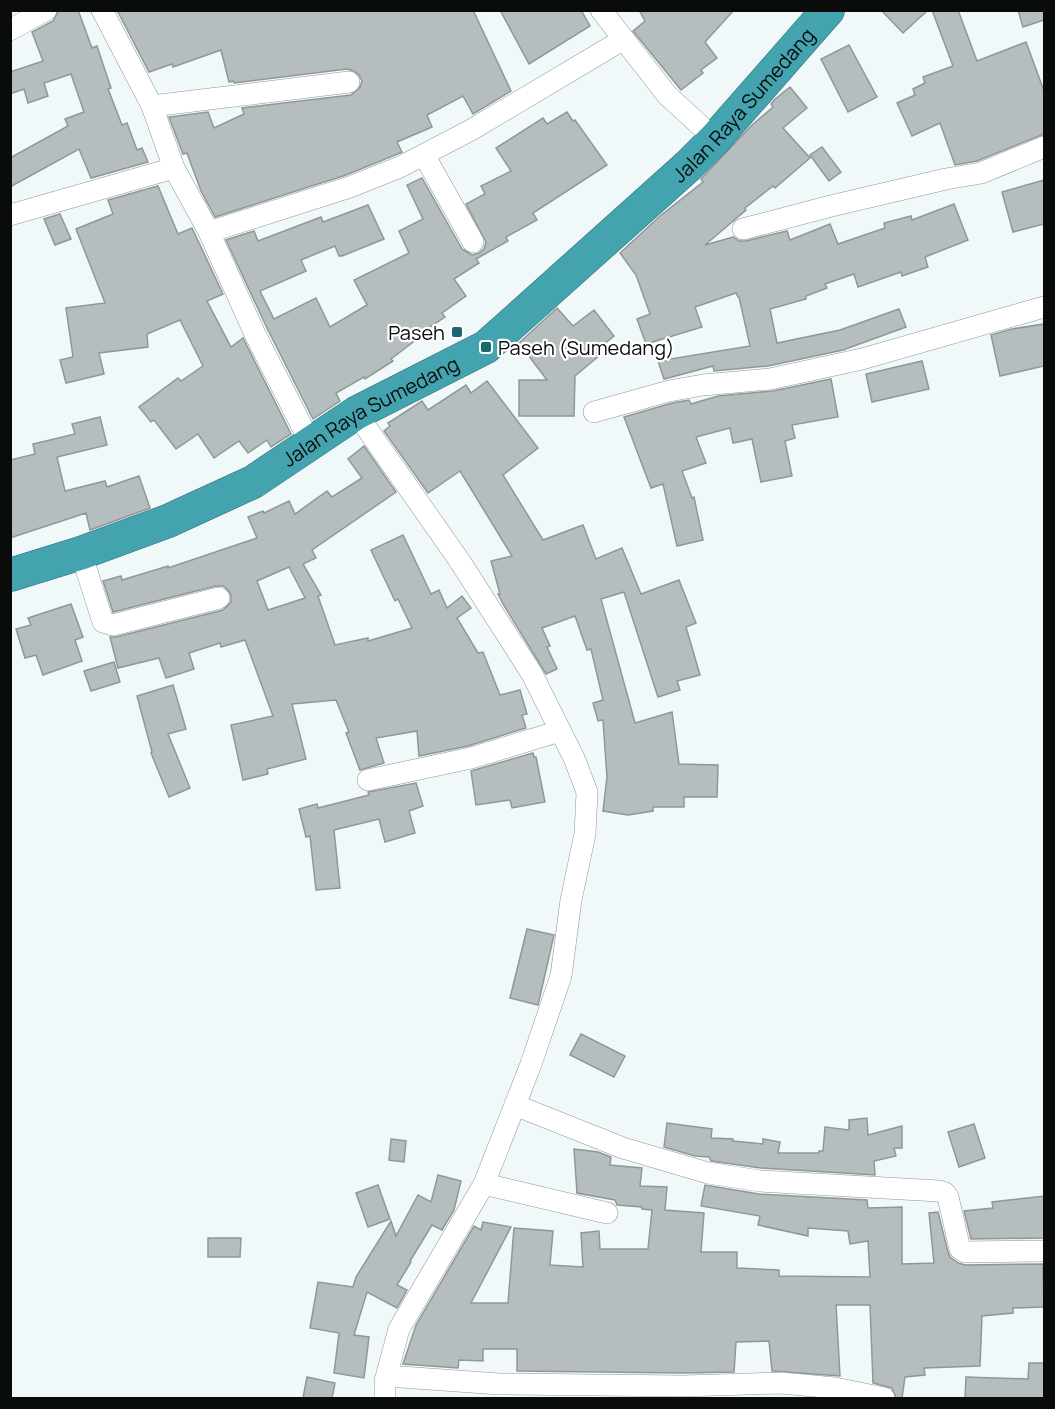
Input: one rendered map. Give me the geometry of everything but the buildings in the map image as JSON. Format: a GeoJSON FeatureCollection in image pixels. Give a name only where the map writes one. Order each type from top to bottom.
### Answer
{"type":"FeatureCollection","features":[{"type":"Feature","properties":{"kind":"highway","name":"Jalan Raya Sumedang"},"geometry":{"type":"LineString","coordinates":[[10,575],[81,554],[168,521],[253,482],[356,413],[486,347],[715,140],[828,10]]}},
{"type":"Feature","properties":{"kind":"street"},"geometry":{"type":"LineString","coordinates":[[10,30],[46,10]]}},
{"type":"Feature","properties":{"kind":"street"},"geometry":{"type":"LineString","coordinates":[[102,10],[152,106],[174,168],[208,232],[255,334],[311,444]]}},
{"type":"Feature","properties":{"kind":"street"},"geometry":{"type":"LineString","coordinates":[[601,10],[667,95],[715,140]]}},
{"type":"Feature","properties":{"kind":"street"},"geometry":{"type":"LineString","coordinates":[[208,232],[350,187],[400,167],[471,130],[624,39]]}},
{"type":"Feature","properties":{"kind":"street"},"geometry":{"type":"LineString","coordinates":[[152,106],[348,82]]}},
{"type":"Feature","properties":{"kind":"street"},"geometry":{"type":"LineString","coordinates":[[744,229],[843,203],[981,173],[1044,147]]}},
{"type":"Feature","properties":{"kind":"street"},"geometry":{"type":"LineString","coordinates":[[423,155],[472,242]]}},
{"type":"Feature","properties":{"kind":"street"},"geometry":{"type":"LineString","coordinates":[[10,215],[174,168]]}},
{"type":"Feature","properties":{"kind":"street"},"geometry":{"type":"LineString","coordinates":[[594,412],[669,391],[703,385],[770,379],[862,359],[1044,307]]}},
{"type":"Feature","properties":{"kind":"street"},"geometry":{"type":"LineString","coordinates":[[356,413],[465,569],[532,674],[574,758],[587,792],[585,834],[571,900],[561,976],[531,1064],[484,1184],[399,1329],[387,1376],[385,1398]]}},
{"type":"Feature","properties":{"kind":"street"},"geometry":{"type":"LineString","coordinates":[[81,554],[103,622],[107,624],[113,625],[219,598]]}},
{"type":"Feature","properties":{"kind":"street"},"geometry":{"type":"LineString","coordinates":[[368,780],[471,758],[560,730]]}},
{"type":"Feature","properties":{"kind":"street"},"geometry":{"type":"LineString","coordinates":[[515,1105],[623,1148],[708,1173],[760,1180],[939,1191],[948,1197],[960,1249],[965,1252],[1044,1251]]}},
{"type":"Feature","properties":{"kind":"street"},"geometry":{"type":"LineString","coordinates":[[484,1184],[607,1213]]}},
{"type":"Feature","properties":{"kind":"street"},"geometry":{"type":"LineString","coordinates":[[387,1376],[499,1384],[683,1386],[782,1383],[836,1388],[884,1398]]}},
{"type":"Feature","properties":{"kind":"place","name":"Paseh"},"geometry":{"type":"Point","coordinates":[457,332]}},
{"type":"Feature","properties":{"kind":"place","name":"Paseh (Sumedang)"},"geometry":{"type":"Point","coordinates":[486,347]}}]}
